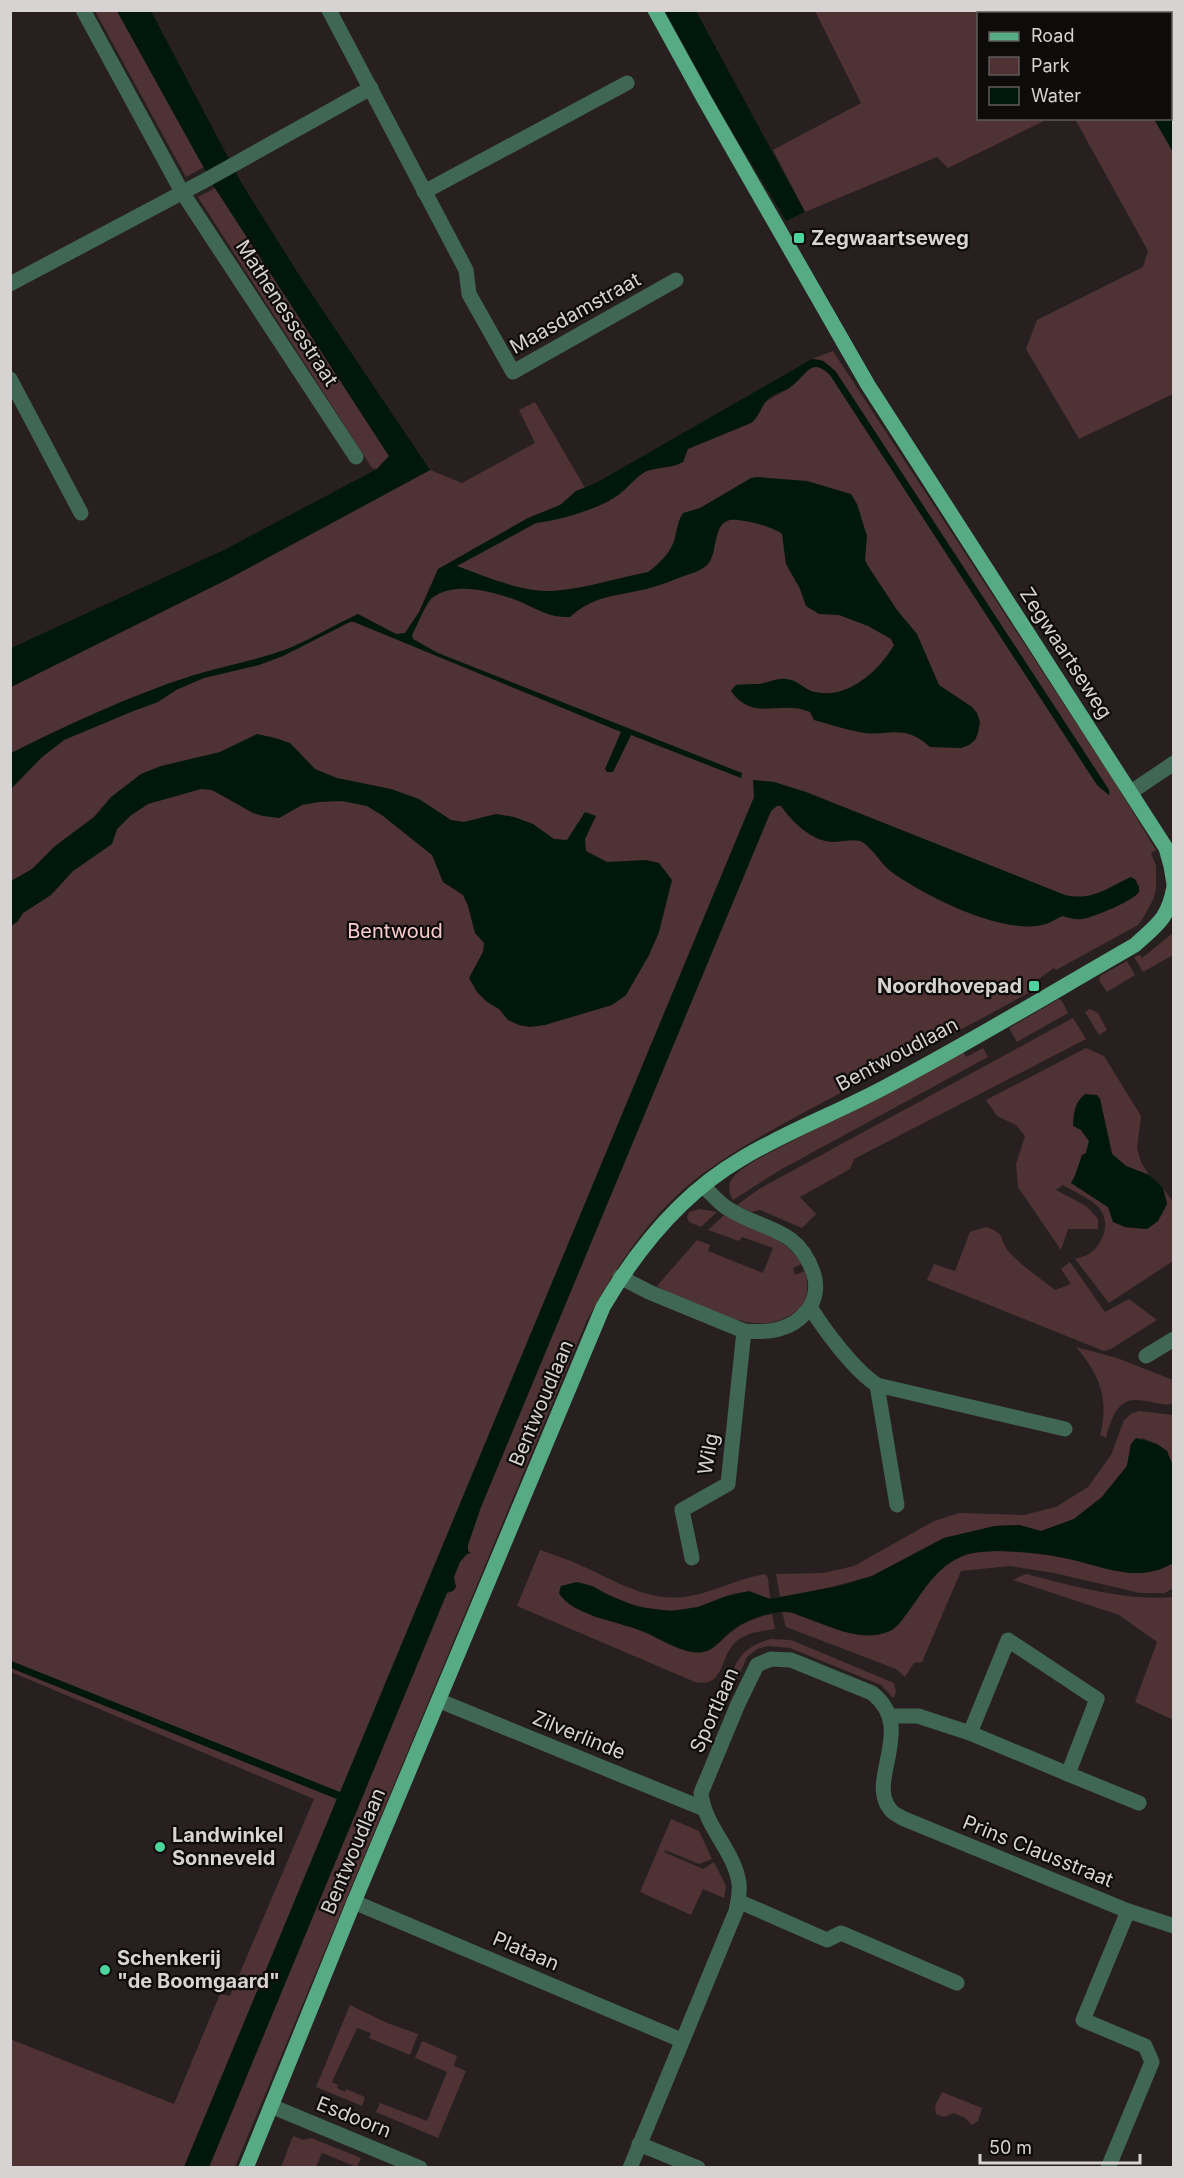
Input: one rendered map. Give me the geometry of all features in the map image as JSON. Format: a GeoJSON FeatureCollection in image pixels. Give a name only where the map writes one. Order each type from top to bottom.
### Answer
{"type":"FeatureCollection","features":[{"type":"Feature","properties":{"kind":"main road","name":"Zegwaartseweg"},"geometry":{"type":"LineString","coordinates":[[656,10],[704,99],[868,385],[1166,848],[1173,885],[1172,906]]}},
{"type":"Feature","properties":{"kind":"main road","name":"Bentwoudlaan"},"geometry":{"type":"LineString","coordinates":[[246,2168],[354,1902],[603,1307],[620,1277],[669,1219],[703,1186],[740,1159],[887,1087],[1135,945],[1162,921],[1172,906]]}},
{"type":"Feature","properties":{"kind":"street","name":"Mathenessestraat"},"geometry":{"type":"LineString","coordinates":[[83,10],[183,192],[356,457]]}},
{"type":"Feature","properties":{"kind":"street","name":"Maasdamstraat"},"geometry":{"type":"LineString","coordinates":[[329,10],[466,270],[469,294],[513,372],[676,280]]}},
{"type":"Feature","properties":{"kind":"street"},"geometry":{"type":"LineString","coordinates":[[424,192],[627,83]]}},
{"type":"Feature","properties":{"kind":"street"},"geometry":{"type":"LineString","coordinates":[[10,284],[204,181],[371,88]]}},
{"type":"Feature","properties":{"kind":"street"},"geometry":{"type":"LineString","coordinates":[[10,379],[81,513]]}},
{"type":"Feature","properties":{"kind":"street"},"geometry":{"type":"LineString","coordinates":[[1131,792],[1173,763]]}},
{"type":"Feature","properties":{"kind":"street"},"geometry":{"type":"LineString","coordinates":[[620,1277],[659,1296],[744,1331],[759,1332],[785,1328],[802,1316],[810,1307],[816,1290],[816,1278],[809,1261],[798,1245],[780,1232],[727,1208],[703,1186]]}},
{"type":"Feature","properties":{"kind":"street"},"geometry":{"type":"LineString","coordinates":[[810,1307],[822,1325],[867,1378],[877,1385],[1065,1429]]}},
{"type":"Feature","properties":{"kind":"street","name":"Wilg"},"geometry":{"type":"LineString","coordinates":[[693,1558],[682,1510],[729,1484],[744,1331]]}},
{"type":"Feature","properties":{"kind":"street"},"geometry":{"type":"LineString","coordinates":[[1146,1356],[1173,1339]]}},
{"type":"Feature","properties":{"kind":"street"},"geometry":{"type":"LineString","coordinates":[[877,1385],[897,1505]]}},
{"type":"Feature","properties":{"kind":"street"},"geometry":{"type":"LineString","coordinates":[[970,1733],[1008,1640],[1096,1699],[1068,1774]]}},
{"type":"Feature","properties":{"kind":"street","name":"Sportlaan"},"geometry":{"type":"LineString","coordinates":[[702,1808],[701,1793],[757,1665],[771,1659],[791,1660],[872,1693],[882,1701],[890,1716]]}},
{"type":"Feature","properties":{"kind":"street","name":"Zilverlinde"},"geometry":{"type":"LineString","coordinates":[[440,1701],[702,1808]]}},
{"type":"Feature","properties":{"kind":"street"},"geometry":{"type":"LineString","coordinates":[[890,1716],[918,1716],[970,1733],[1138,1803]]}},
{"type":"Feature","properties":{"kind":"street","name":"Prins Clausstraat"},"geometry":{"type":"LineString","coordinates":[[890,1716],[891,1733],[883,1790],[889,1809],[915,1824],[1128,1911],[1173,1924]]}},
{"type":"Feature","properties":{"kind":"street"},"geometry":{"type":"LineString","coordinates":[[630,2168],[736,1911],[738,1901],[739,1883],[735,1868],[702,1808]]}},
{"type":"Feature","properties":{"kind":"street"},"geometry":{"type":"LineString","coordinates":[[738,1901],[827,1940],[841,1934],[957,1983]]}},
{"type":"Feature","properties":{"kind":"street","name":"Plataan"},"geometry":{"type":"LineString","coordinates":[[354,1902],[681,2040]]}},
{"type":"Feature","properties":{"kind":"street"},"geometry":{"type":"LineString","coordinates":[[1108,2168],[1152,2062],[1145,2046],[1083,2020],[1128,1911]]}},
{"type":"Feature","properties":{"kind":"street","name":"Esdoorn"},"geometry":{"type":"LineString","coordinates":[[271,2106],[420,2168]]}},
{"type":"Feature","properties":{"kind":"street"},"geometry":{"type":"LineString","coordinates":[[639,2144],[698,2168]]}},
{"type":"Feature","properties":{"kind":"green space"},"geometry":{"type":"Polygon","coordinates":[[[1090,10],[1091,12],[977,12],[977,120],[1046,120],[948,168],[937,157],[805,212],[773,150],[861,103],[815,11],[1090,10]]]}},
{"type":"Feature","properties":{"kind":"green space"},"geometry":{"type":"Polygon","coordinates":[[[95,11],[117,11],[204,167],[186,177],[95,11]]]}},
{"type":"Feature","properties":{"kind":"green space"},"geometry":{"type":"Polygon","coordinates":[[[1173,11],[1173,67],[1172,12],[1141,12],[1173,11]]]}},
{"type":"Feature","properties":{"kind":"green space"},"geometry":{"type":"Polygon","coordinates":[[[1076,120],[1155,120],[1173,152],[1173,394],[1079,439],[1026,349],[1037,320],[1143,267],[1148,251],[1076,120]]]}},
{"type":"Feature","properties":{"kind":"green space"},"geometry":{"type":"Polygon","coordinates":[[[215,188],[389,456],[377,469],[372,468],[198,197],[215,188]]]}},
{"type":"Feature","properties":{"kind":"green space","name":"Bentwoud"},"geometry":{"type":"Polygon","coordinates":[[[833,351],[1112,778],[1156,850],[1151,853],[1156,866],[1156,889],[1153,900],[1138,925],[1056,970],[1054,968],[1033,983],[1036,989],[914,1055],[883,1069],[725,1158],[692,1182],[660,1212],[633,1246],[587,1320],[235,2167],[209,2167],[368,1783],[339,1793],[11,1661],[11,687],[228,579],[430,470],[462,483],[535,443],[519,410],[535,402],[585,488],[579,490],[586,503],[782,392],[795,384],[811,369],[817,367],[830,375],[1099,787],[1110,795],[1109,790],[836,372],[822,360],[812,359],[833,351]]]}},
{"type":"Feature","properties":{"kind":"green space"},"geometry":{"type":"Polygon","coordinates":[[[1173,933],[1173,955],[1143,972],[1134,957],[1140,955],[1142,958],[1173,933]]]}},
{"type":"Feature","properties":{"kind":"green space"},"geometry":{"type":"Polygon","coordinates":[[[1127,961],[1135,975],[1107,992],[1099,980],[1100,976],[1127,961]]]}},
{"type":"Feature","properties":{"kind":"green space"},"geometry":{"type":"Polygon","coordinates":[[[1059,999],[1068,1013],[1017,1042],[1009,1028],[1059,999]]]}},
{"type":"Feature","properties":{"kind":"green space"},"geometry":{"type":"Polygon","coordinates":[[[1090,1009],[1098,1013],[1107,1030],[1099,1035],[1085,1012],[1090,1009]]]}},
{"type":"Feature","properties":{"kind":"green space"},"geometry":{"type":"Polygon","coordinates":[[[1073,1018],[1086,1039],[854,1159],[850,1169],[800,1197],[816,1214],[802,1228],[760,1210],[751,1212],[737,1205],[759,1189],[1073,1018]]]}},
{"type":"Feature","properties":{"kind":"green space"},"geometry":{"type":"Polygon","coordinates":[[[983,1048],[988,1057],[780,1170],[733,1200],[729,1187],[731,1181],[739,1171],[756,1160],[963,1051],[966,1057],[983,1048]]]}},
{"type":"Feature","properties":{"kind":"green space"},"geometry":{"type":"Polygon","coordinates":[[[1086,1048],[1104,1056],[1141,1116],[1137,1148],[1141,1162],[1149,1175],[1126,1166],[1112,1154],[1100,1099],[1081,1130],[1089,1141],[1086,1153],[1082,1155],[1071,1183],[1108,1207],[1125,1227],[1147,1229],[1158,1221],[1167,1204],[1163,1188],[1173,1202],[1173,1261],[1109,1303],[1075,1259],[1089,1254],[1099,1244],[1105,1223],[1101,1210],[1088,1199],[1063,1185],[1056,1190],[1086,1206],[1098,1219],[1098,1229],[1068,1229],[1061,1250],[1018,1187],[1016,1164],[1025,1136],[1016,1125],[997,1116],[986,1100],[1086,1048]]]}},
{"type":"Feature","properties":{"kind":"green space"},"geometry":{"type":"Polygon","coordinates":[[[700,1209],[717,1212],[701,1227],[689,1222],[687,1217],[689,1212],[700,1209]]]}},
{"type":"Feature","properties":{"kind":"green space"},"geometry":{"type":"Polygon","coordinates":[[[724,1215],[777,1240],[787,1247],[802,1264],[793,1268],[795,1275],[805,1271],[807,1294],[803,1304],[795,1312],[783,1319],[771,1322],[747,1322],[723,1315],[657,1286],[697,1240],[710,1245],[708,1251],[763,1273],[773,1248],[742,1237],[739,1241],[708,1230],[724,1215]]]}},
{"type":"Feature","properties":{"kind":"green space"},"geometry":{"type":"Polygon","coordinates":[[[986,1227],[997,1232],[1015,1258],[1055,1290],[1071,1284],[1061,1269],[1070,1262],[1105,1312],[1129,1299],[1157,1320],[1111,1349],[1104,1351],[927,1280],[934,1264],[955,1271],[970,1232],[986,1227]]]}},
{"type":"Feature","properties":{"kind":"green space"},"geometry":{"type":"Polygon","coordinates":[[[1076,1347],[1117,1358],[1173,1380],[1173,1404],[1141,1400],[1123,1403],[1115,1413],[1106,1438],[1100,1435],[1104,1410],[1103,1398],[1091,1367],[1076,1347]]]}},
{"type":"Feature","properties":{"kind":"green space"},"geometry":{"type":"Polygon","coordinates":[[[1139,1411],[1173,1415],[1173,1466],[1162,1448],[1142,1438],[1131,1444],[1127,1466],[1102,1497],[1074,1519],[1041,1531],[1019,1525],[995,1526],[944,1538],[872,1576],[809,1593],[780,1597],[776,1574],[823,1573],[854,1566],[934,1521],[959,1513],[1024,1515],[1056,1507],[1088,1487],[1111,1455],[1124,1420],[1139,1411]]]}},
{"type":"Feature","properties":{"kind":"green space"},"geometry":{"type":"Polygon","coordinates":[[[540,1550],[575,1563],[619,1584],[661,1597],[690,1596],[765,1574],[768,1578],[770,1599],[742,1592],[685,1610],[657,1610],[630,1604],[592,1586],[572,1605],[595,1617],[639,1629],[671,1645],[719,1643],[743,1624],[772,1614],[775,1629],[742,1637],[732,1646],[721,1669],[712,1680],[705,1683],[695,1682],[517,1606],[540,1550]]]}},
{"type":"Feature","properties":{"kind":"green space"},"geometry":{"type":"Polygon","coordinates":[[[1003,1551],[1061,1557],[1121,1572],[1134,1573],[1160,1569],[1173,1563],[1173,1588],[1165,1593],[1140,1593],[1054,1573],[1010,1566],[961,1571],[922,1662],[914,1663],[905,1677],[896,1669],[786,1627],[782,1612],[787,1611],[892,1630],[935,1574],[944,1566],[964,1555],[1003,1551]]]}},
{"type":"Feature","properties":{"kind":"green space"},"geometry":{"type":"Polygon","coordinates":[[[1026,1574],[1117,1595],[1173,1597],[1173,1720],[1135,1702],[1157,1642],[1119,1615],[1013,1580],[1026,1574]]]}},
{"type":"Feature","properties":{"kind":"green space"},"geometry":{"type":"Polygon","coordinates":[[[771,1639],[791,1640],[894,1683],[896,1692],[893,1698],[881,1685],[790,1648],[768,1646],[757,1649],[747,1657],[732,1692],[728,1694],[725,1689],[740,1657],[752,1647],[771,1639]]]}},
{"type":"Feature","properties":{"kind":"green space"},"geometry":{"type":"Polygon","coordinates":[[[11,1668],[337,1799],[184,2167],[11,2167],[10,2039],[174,2104],[220,1994],[230,1996],[314,1799],[11,1672],[11,1668]]]}},
{"type":"Feature","properties":{"kind":"green space"},"geometry":{"type":"Polygon","coordinates":[[[671,1819],[699,1831],[712,1859],[699,1864],[665,1850],[664,1852],[703,1869],[714,1862],[726,1886],[724,1898],[703,1889],[691,1915],[640,1892],[671,1819]]]}},
{"type":"Feature","properties":{"kind":"green space"},"geometry":{"type":"Polygon","coordinates":[[[350,2005],[387,2023],[418,2034],[410,2055],[369,2038],[371,2033],[357,2028],[332,2082],[345,2092],[346,2089],[365,2097],[362,2106],[316,2087],[350,2005]]]}},
{"type":"Feature","properties":{"kind":"green space"},"geometry":{"type":"Polygon","coordinates":[[[422,2041],[457,2056],[454,2066],[466,2071],[438,2138],[376,2112],[380,2103],[427,2121],[447,2072],[415,2058],[422,2041]]]}},
{"type":"Feature","properties":{"kind":"green space"},"geometry":{"type":"Polygon","coordinates":[[[942,2092],[982,2108],[978,2121],[972,2125],[965,2118],[954,2113],[944,2117],[936,2114],[935,2106],[942,2092]]]}},
{"type":"Feature","properties":{"kind":"green space"},"geometry":{"type":"Polygon","coordinates":[[[293,2136],[303,2140],[311,2138],[361,2158],[357,2167],[322,2153],[316,2167],[281,2167],[293,2136]]]}},
{"type":"Feature","properties":{"kind":"water"},"geometry":{"type":"Polygon","coordinates":[[[117,11],[151,11],[242,184],[301,278],[430,470],[228,579],[11,687],[11,648],[224,550],[377,469],[389,456],[215,188],[117,11]]]}},
{"type":"Feature","properties":{"kind":"water"},"geometry":{"type":"Polygon","coordinates":[[[665,11],[696,11],[805,212],[786,221],[722,115],[665,11]]]}},
{"type":"Feature","properties":{"kind":"water"},"geometry":{"type":"Polygon","coordinates":[[[1090,11],[1141,12],[1091,12],[1090,11]]]}},
{"type":"Feature","properties":{"kind":"water"},"geometry":{"type":"Polygon","coordinates":[[[1172,64],[1174,67],[1173,152],[1155,120],[1172,120],[1172,64]]]}},
{"type":"Feature","properties":{"kind":"water"},"geometry":{"type":"Polygon","coordinates":[[[812,359],[826,363],[836,372],[1109,790],[1109,795],[1097,785],[830,375],[817,367],[812,367],[789,388],[769,398],[751,423],[688,449],[683,462],[647,471],[615,498],[605,503],[569,516],[536,523],[457,566],[528,589],[552,591],[576,588],[648,572],[670,550],[683,513],[700,508],[751,478],[807,481],[851,494],[857,504],[867,536],[865,560],[868,566],[897,610],[917,634],[939,685],[972,707],[977,713],[980,722],[978,733],[969,745],[961,748],[930,747],[912,735],[895,732],[859,732],[814,720],[810,712],[799,709],[758,708],[740,701],[731,691],[736,685],[759,684],[783,679],[794,681],[815,692],[839,692],[850,688],[871,673],[894,645],[891,639],[868,626],[839,615],[819,614],[806,606],[800,589],[786,564],[782,534],[765,526],[730,520],[720,527],[713,555],[706,566],[666,583],[598,600],[579,609],[570,617],[547,614],[494,593],[472,589],[451,590],[432,598],[412,635],[413,639],[438,653],[742,773],[741,778],[631,735],[613,772],[607,772],[605,769],[621,732],[350,622],[283,656],[259,665],[204,678],[176,690],[158,702],[64,740],[41,758],[11,789],[11,753],[145,692],[191,676],[280,652],[358,614],[396,634],[405,633],[419,612],[438,569],[528,518],[560,505],[576,491],[596,483],[812,359]]]}},
{"type":"Feature","properties":{"kind":"water"},"geometry":{"type":"Polygon","coordinates":[[[257,734],[290,743],[315,769],[337,778],[391,789],[419,799],[451,820],[464,822],[496,814],[514,817],[533,824],[554,839],[567,840],[585,812],[596,816],[585,839],[586,851],[607,862],[646,860],[659,863],[672,880],[659,932],[649,955],[626,995],[612,1005],[545,1025],[530,1027],[508,1020],[499,1009],[477,992],[469,978],[483,952],[484,943],[475,933],[463,895],[443,882],[432,855],[383,816],[367,806],[342,801],[302,805],[279,818],[253,813],[212,790],[201,789],[148,804],[130,816],[117,829],[112,844],[73,871],[51,895],[23,913],[11,926],[11,881],[32,869],[55,846],[94,817],[111,797],[141,774],[161,766],[220,752],[257,734]]]}},
{"type":"Feature","properties":{"kind":"water"},"geometry":{"type":"Polygon","coordinates":[[[753,780],[774,782],[806,792],[1065,895],[1092,895],[1131,877],[1139,885],[1139,892],[1121,904],[1088,918],[1077,919],[1063,916],[1046,924],[1009,925],[965,911],[922,891],[889,870],[860,841],[825,841],[803,830],[781,806],[771,811],[481,1507],[468,1545],[468,1551],[471,1553],[460,1562],[454,1577],[456,1587],[447,1593],[209,2167],[184,2167],[337,1799],[11,1668],[11,1661],[340,1792],[754,797],[753,780]]]}},
{"type":"Feature","properties":{"kind":"water"},"geometry":{"type":"Polygon","coordinates":[[[1085,1094],[1097,1095],[1100,1099],[1112,1154],[1126,1166],[1149,1175],[1163,1188],[1167,1204],[1158,1221],[1147,1229],[1125,1227],[1113,1222],[1108,1207],[1071,1183],[1082,1155],[1086,1153],[1089,1141],[1081,1130],[1073,1126],[1077,1105],[1085,1094]]]}},
{"type":"Feature","properties":{"kind":"water"},"geometry":{"type":"Polygon","coordinates":[[[1136,1438],[1157,1444],[1167,1451],[1173,1466],[1173,1563],[1160,1569],[1147,1572],[1122,1572],[1047,1555],[1012,1551],[979,1552],[956,1559],[938,1573],[901,1622],[890,1631],[868,1636],[857,1635],[793,1613],[780,1612],[750,1620],[731,1631],[711,1649],[703,1652],[679,1648],[639,1630],[584,1612],[565,1601],[559,1593],[561,1586],[577,1582],[592,1586],[638,1607],[671,1611],[698,1607],[749,1591],[770,1599],[843,1585],[872,1576],[944,1538],[995,1526],[1019,1525],[1041,1531],[1074,1519],[1102,1497],[1127,1466],[1131,1444],[1136,1438]]]}},
{"type":"Feature","properties":{"kind":"place","name":"Zegwaartseweg"},"geometry":{"type":"Point","coordinates":[799,238]}},
{"type":"Feature","properties":{"kind":"place","name":"Noordhovepad"},"geometry":{"type":"Point","coordinates":[1034,986]}},
{"type":"Feature","properties":{"kind":"place","name":"Landwinkel Sonneveld"},"geometry":{"type":"Point","coordinates":[160,1847]}},
{"type":"Feature","properties":{"kind":"place","name":"Schenkerij \"de Boomgaard\""},"geometry":{"type":"Point","coordinates":[105,1970]}}]}
